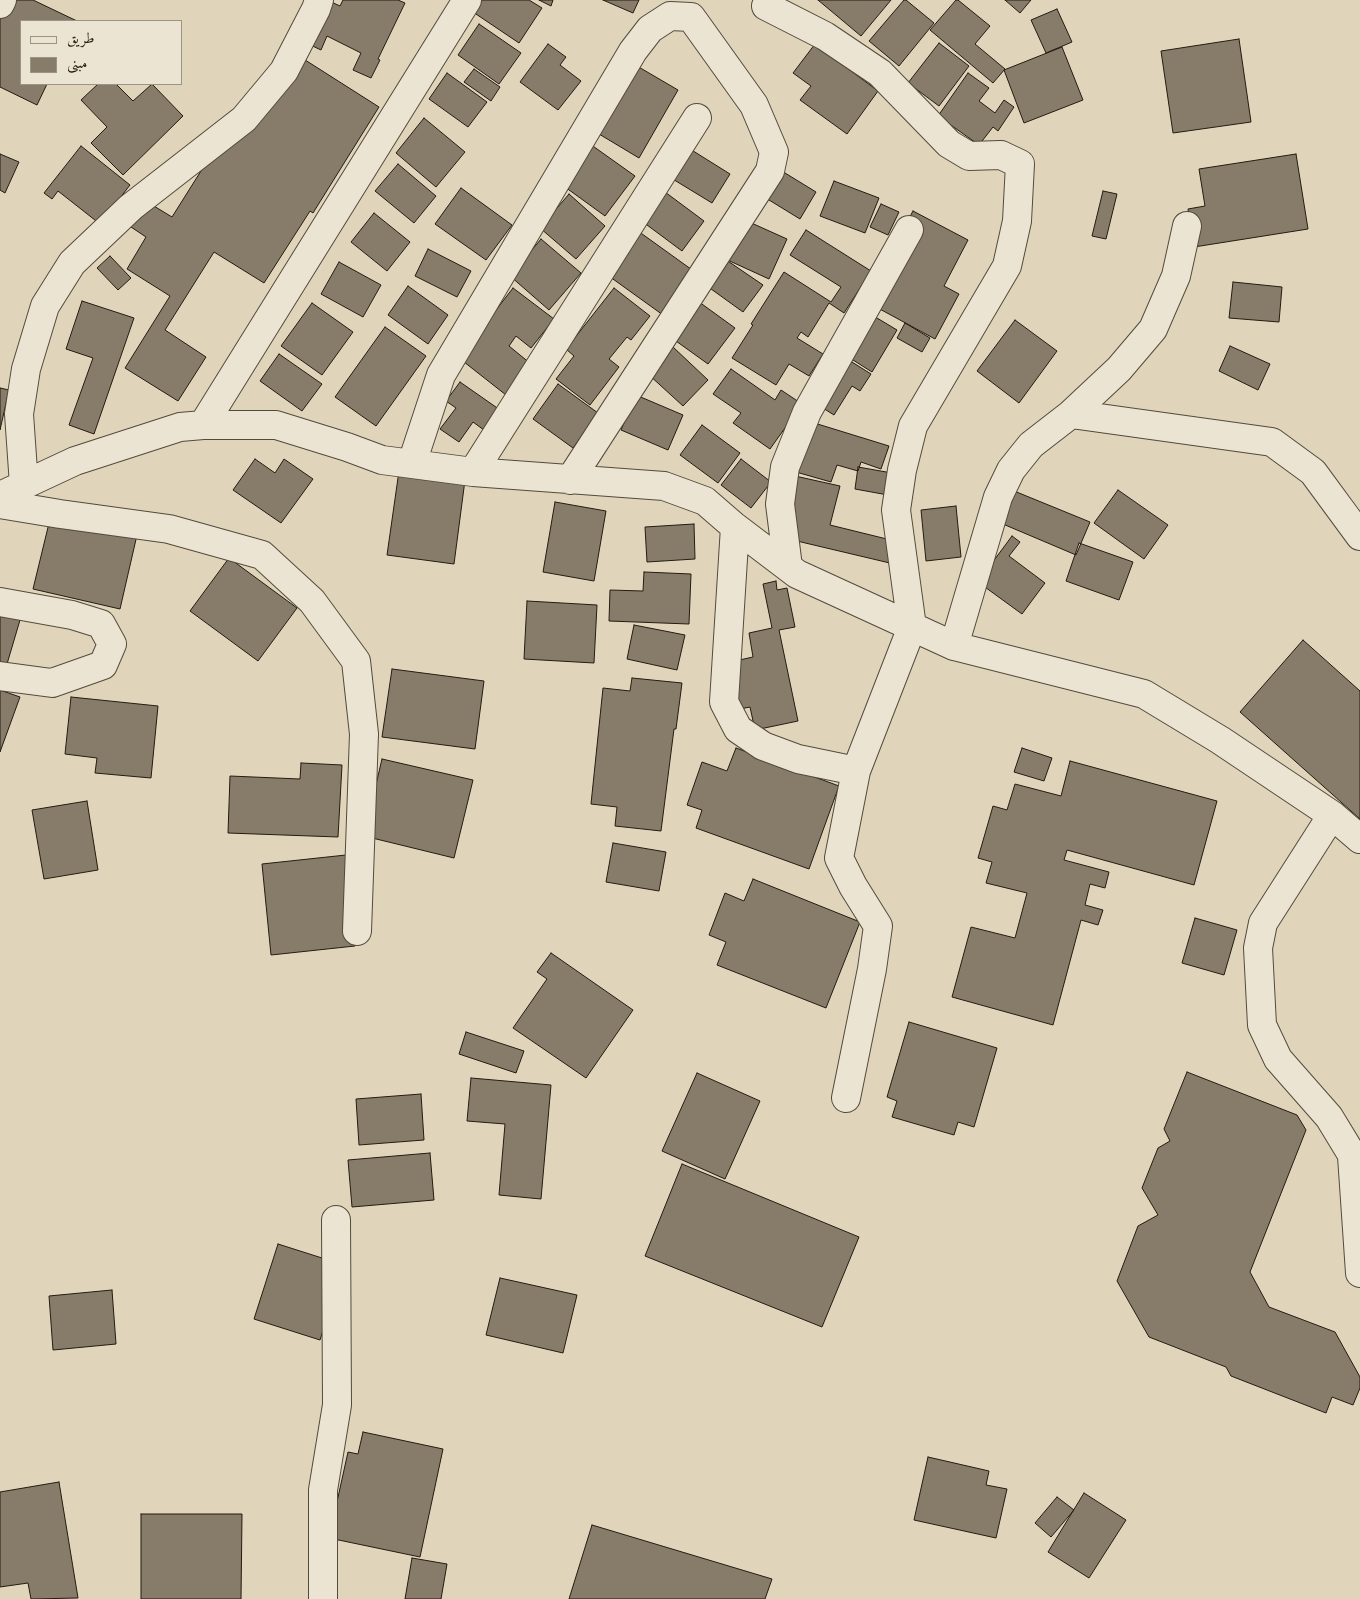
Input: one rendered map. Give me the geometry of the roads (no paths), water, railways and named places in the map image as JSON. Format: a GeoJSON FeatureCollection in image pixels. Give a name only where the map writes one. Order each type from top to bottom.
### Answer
{"type":"FeatureCollection","features":[{"type":"Feature","properties":{"kind":"street"},"geometry":{"type":"LineString","coordinates":[[0,4],[2,0]]}},
{"type":"Feature","properties":{"kind":"street"},"geometry":{"type":"LineString","coordinates":[[319,0],[284,71],[244,119],[131,207],[72,263],[45,306],[26,368],[18,414],[12,490],[75,461],[180,427],[203,425],[276,425],[382,460],[473,472],[510,473],[570,480],[664,486],[705,501],[735,527],[798,574],[954,646],[1144,694],[1220,740],[1332,815],[1360,839]]}},
{"type":"Feature","properties":{"kind":"street"},"geometry":{"type":"LineString","coordinates":[[203,425],[467,0]]}},
{"type":"Feature","properties":{"kind":"street"},"geometry":{"type":"LineString","coordinates":[[766,6],[824,36],[880,73],[949,144],[970,156],[1001,154],[1020,164],[1017,221],[1007,266],[913,426],[902,470],[896,510],[912,627],[856,771],[839,858],[853,886],[878,926],[872,969],[846,1098]]}},
{"type":"Feature","properties":{"kind":"street"},"geometry":{"type":"LineString","coordinates":[[412,463],[441,375],[633,50],[670,8],[691,17],[754,105],[774,152],[770,171],[570,480]]}},
{"type":"Feature","properties":{"kind":"street"},"geometry":{"type":"LineString","coordinates":[[473,472],[697,118]]}},
{"type":"Feature","properties":{"kind":"street"},"geometry":{"type":"LineString","coordinates":[[954,646],[998,497],[1011,470],[1031,445],[1071,414],[1119,369],[1154,329],[1176,276],[1187,226]]}},
{"type":"Feature","properties":{"kind":"street"},"geometry":{"type":"LineString","coordinates":[[788,567],[780,504],[785,467],[807,412],[908,230]]}},
{"type":"Feature","properties":{"kind":"street"},"geometry":{"type":"LineString","coordinates":[[1071,414],[1272,442],[1313,472],[1360,536]]}},
{"type":"Feature","properties":{"kind":"street"},"geometry":{"type":"LineString","coordinates":[[0,504],[169,529],[262,555],[312,601],[356,661],[364,734],[357,932]]}},
{"type":"Feature","properties":{"kind":"street"},"geometry":{"type":"LineString","coordinates":[[735,527],[724,702],[738,729],[763,746],[798,759],[856,771]]}},
{"type":"Feature","properties":{"kind":"street"},"geometry":{"type":"LineString","coordinates":[[0,602],[72,615],[101,624],[112,644],[103,665],[52,683],[0,676]]}},
{"type":"Feature","properties":{"kind":"street"},"geometry":{"type":"LineString","coordinates":[[1332,815],[1263,923],[1258,948],[1262,1025],[1278,1059],[1329,1117],[1356,1162],[1360,1273]]}},
{"type":"Feature","properties":{"kind":"street"},"geometry":{"type":"LineString","coordinates":[[323,1599],[323,1490],[337,1405],[336,1220]]}}]}
